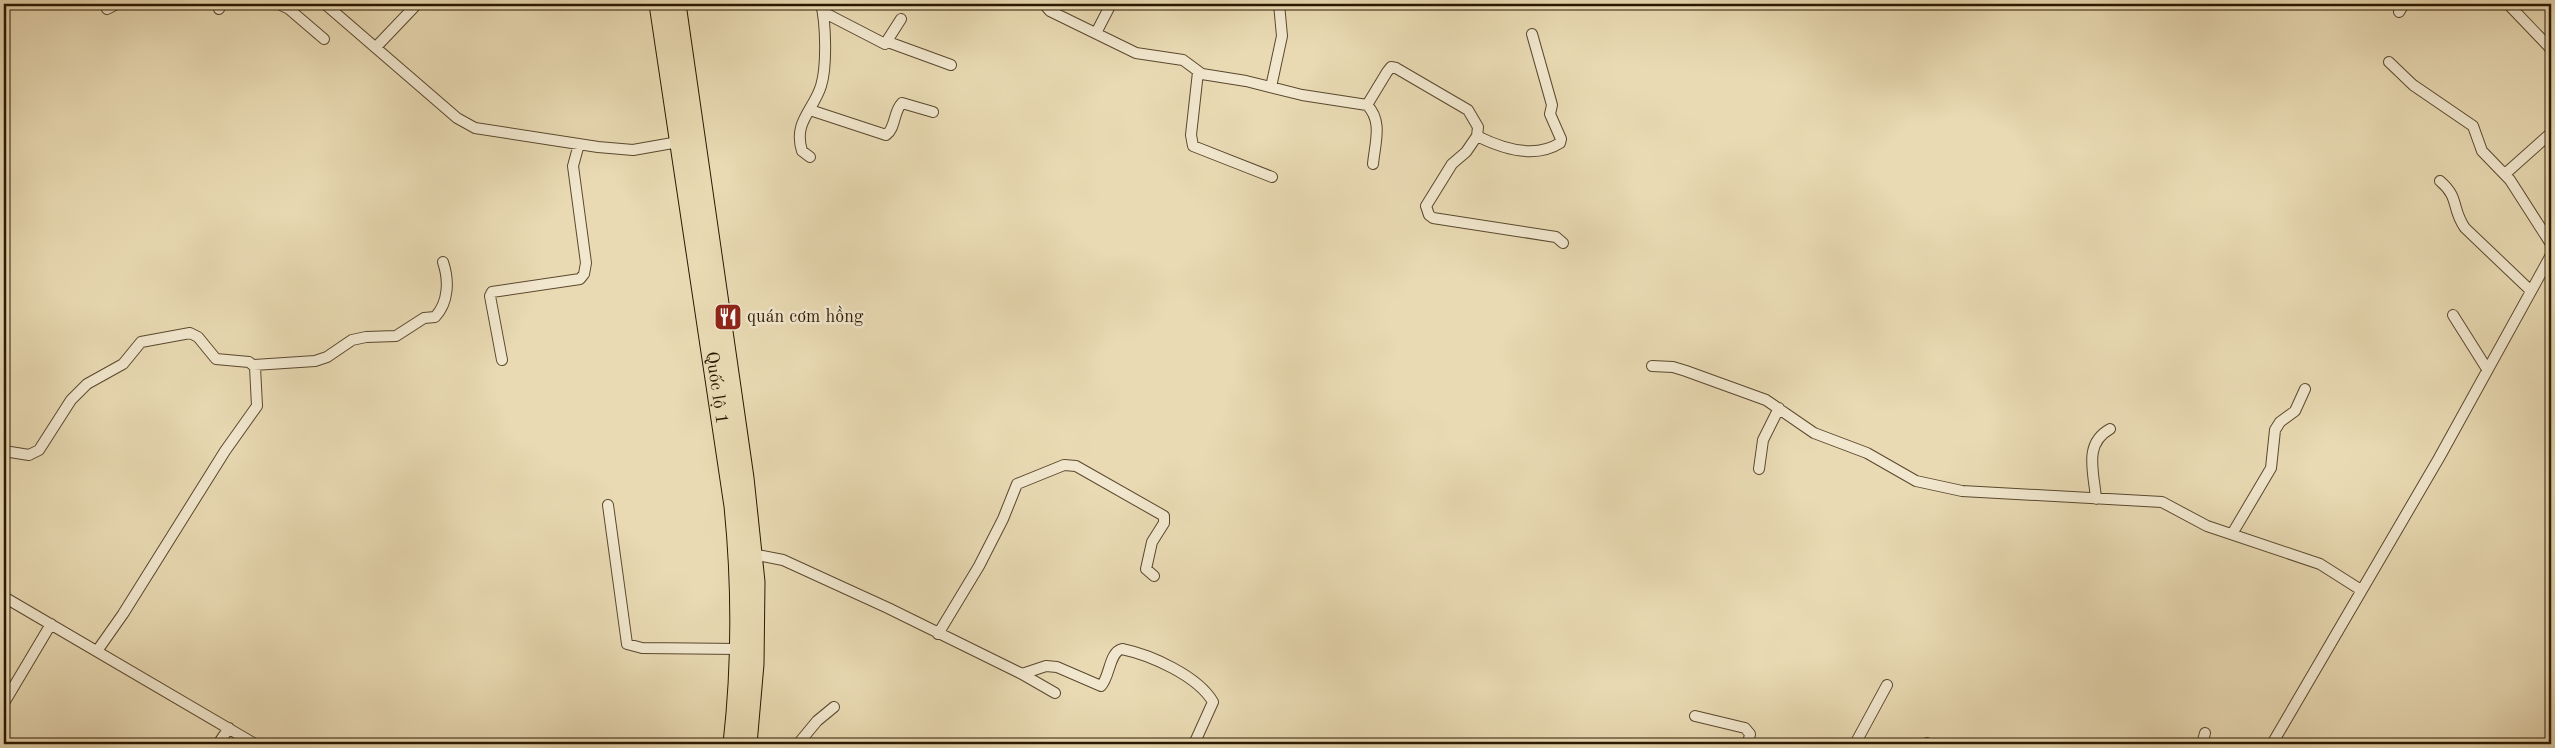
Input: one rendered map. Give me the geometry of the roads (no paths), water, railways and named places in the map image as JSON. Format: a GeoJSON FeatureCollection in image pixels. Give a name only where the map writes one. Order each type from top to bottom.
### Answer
{"type":"FeatureCollection","features":[{"type":"Feature","properties":{"kind":"highway","name":"Quốc lộ 1"},"geometry":{"type":"LineString","coordinates":[[659,4],[686,141],[744,478],[755,582],[754,664],[747,744]]}},
{"type":"Feature","properties":{"kind":"highway","name":"Quốc lộ 1"},"geometry":{"type":"LineString","coordinates":[[676,4],[686,141],[734,506],[741,583],[740,649],[733,744]]}},
{"type":"Feature","properties":{"kind":"street"},"geometry":{"type":"LineString","coordinates":[[107,9],[118,4]]}},
{"type":"Feature","properties":{"kind":"street"},"geometry":{"type":"LineString","coordinates":[[279,4],[289,9],[324,39]]}},
{"type":"Feature","properties":{"kind":"street"},"geometry":{"type":"LineString","coordinates":[[325,4],[457,118],[475,128],[579,144],[633,150],[686,141]]}},
{"type":"Feature","properties":{"kind":"street"},"geometry":{"type":"LineString","coordinates":[[376,47],[418,4]]}},
{"type":"Feature","properties":{"kind":"street"},"geometry":{"type":"LineString","coordinates":[[1044,4],[1050,10],[1136,53],[1183,60],[1198,72],[1208,76],[1272,87],[1302,95],[1367,105],[1374,112],[1378,123],[1373,164]]}},
{"type":"Feature","properties":{"kind":"street"},"geometry":{"type":"LineString","coordinates":[[1096,33],[1110,4]]}},
{"type":"Feature","properties":{"kind":"street"},"geometry":{"type":"LineString","coordinates":[[1272,87],[1282,36],[1278,4]]}},
{"type":"Feature","properties":{"kind":"street"},"geometry":{"type":"LineString","coordinates":[[2508,4],[2551,49]]}},
{"type":"Feature","properties":{"kind":"street"},"geometry":{"type":"LineString","coordinates":[[822,8],[870,38],[885,44],[888,42],[951,65]]}},
{"type":"Feature","properties":{"kind":"street"},"geometry":{"type":"LineString","coordinates":[[810,157],[802,151],[800,128],[816,101],[823,78],[822,8]]}},
{"type":"Feature","properties":{"kind":"street"},"geometry":{"type":"LineString","coordinates":[[888,42],[901,19]]}},
{"type":"Feature","properties":{"kind":"street"},"geometry":{"type":"LineString","coordinates":[[1477,136],[1508,149],[1525,150],[1551,147],[1560,143],[1561,139],[1550,114],[1552,105],[1532,34]]}},
{"type":"Feature","properties":{"kind":"street"},"geometry":{"type":"LineString","coordinates":[[2389,62],[2413,85],[2473,126],[2482,151],[2505,174],[2551,244]]}},
{"type":"Feature","properties":{"kind":"street"},"geometry":{"type":"LineString","coordinates":[[1367,105],[1387,72],[1394,67],[1468,110],[1478,127],[1477,136],[1446,173],[1426,206],[1429,215],[1433,218],[1556,237],[1564,243]]}},
{"type":"Feature","properties":{"kind":"street"},"geometry":{"type":"LineString","coordinates":[[1198,72],[1191,135],[1193,146],[1272,177]]}},
{"type":"Feature","properties":{"kind":"street"},"geometry":{"type":"LineString","coordinates":[[810,110],[886,135],[892,130],[899,106],[902,103],[933,112]]}},
{"type":"Feature","properties":{"kind":"street"},"geometry":{"type":"LineString","coordinates":[[2505,174],[2551,133]]}},
{"type":"Feature","properties":{"kind":"street"},"geometry":{"type":"LineString","coordinates":[[502,360],[491,304],[492,292],[580,279],[584,274],[586,263],[573,166],[579,144]]}},
{"type":"Feature","properties":{"kind":"street"},"geometry":{"type":"LineString","coordinates":[[2440,181],[2452,193],[2457,218],[2465,228],[2530,291]]}},
{"type":"Feature","properties":{"kind":"street"},"geometry":{"type":"LineString","coordinates":[[2272,744],[2440,455],[2486,369],[2551,255]]}},
{"type":"Feature","properties":{"kind":"street"},"geometry":{"type":"LineString","coordinates":[[4,451],[29,455],[39,450],[71,400],[88,384],[123,364],[141,342],[190,333],[198,337],[216,360],[249,362],[254,365],[315,361],[323,359],[352,340],[366,337],[396,336],[424,318],[435,317],[444,302],[449,280],[443,262]]}},
{"type":"Feature","properties":{"kind":"street"},"geometry":{"type":"LineString","coordinates":[[2453,315],[2486,369]]}},
{"type":"Feature","properties":{"kind":"street"},"geometry":{"type":"LineString","coordinates":[[96,651],[123,614],[225,451],[257,406],[254,365]]}},
{"type":"Feature","properties":{"kind":"street"},"geometry":{"type":"LineString","coordinates":[[1652,366],[1672,367],[1686,371],[1766,400],[1775,415],[1814,433],[1867,453],[1895,470],[1931,486],[1962,491],[2162,502],[2207,526],[2320,564],[2361,590]]}},
{"type":"Feature","properties":{"kind":"street"},"geometry":{"type":"LineString","coordinates":[[2232,534],[2271,468],[2275,430],[2280,422],[2295,411],[2305,389]]}},
{"type":"Feature","properties":{"kind":"street"},"geometry":{"type":"LineString","coordinates":[[1759,469],[1763,440],[1775,415]]}},
{"type":"Feature","properties":{"kind":"street"},"geometry":{"type":"LineString","coordinates":[[2096,499],[2092,450],[2100,434],[2110,429]]}},
{"type":"Feature","properties":{"kind":"street"},"geometry":{"type":"LineString","coordinates":[[938,634],[979,566],[1003,519],[1017,484],[1064,465],[1076,466],[1164,516],[1164,523],[1152,542],[1146,569],[1154,576]]}},
{"type":"Feature","properties":{"kind":"street"},"geometry":{"type":"LineString","coordinates":[[608,505],[627,644],[642,648],[740,649]]}},
{"type":"Feature","properties":{"kind":"street"},"geometry":{"type":"LineString","coordinates":[[752,554],[783,560],[888,608],[1022,674],[1055,693]]}},
{"type":"Feature","properties":{"kind":"street"},"geometry":{"type":"LineString","coordinates":[[4,597],[255,744]]}},
{"type":"Feature","properties":{"kind":"street"},"geometry":{"type":"LineString","coordinates":[[4,701],[51,624]]}},
{"type":"Feature","properties":{"kind":"street"},"geometry":{"type":"LineString","coordinates":[[1022,674],[1046,666],[1057,667],[1101,686],[1115,654],[1122,649],[1171,668],[1187,676],[1213,702],[1194,744]]}},
{"type":"Feature","properties":{"kind":"street"},"geometry":{"type":"LineString","coordinates":[[1855,744],[1887,685]]}},
{"type":"Feature","properties":{"kind":"street"},"geometry":{"type":"LineString","coordinates":[[798,744],[817,721],[834,707]]}},
{"type":"Feature","properties":{"kind":"street"},"geometry":{"type":"LineString","coordinates":[[1695,716],[1745,728],[1750,734],[1748,744]]}},
{"type":"Feature","properties":{"kind":"street"},"geometry":{"type":"LineString","coordinates":[[218,744],[229,728]]}},
{"type":"Feature","properties":{"kind":"street"},"geometry":{"type":"LineString","coordinates":[[2202,744],[2205,733]]}},
{"type":"Feature","properties":{"kind":"place","name":"quán cơm hồng"},"geometry":{"type":"Point","coordinates":[728,317]}}]}
